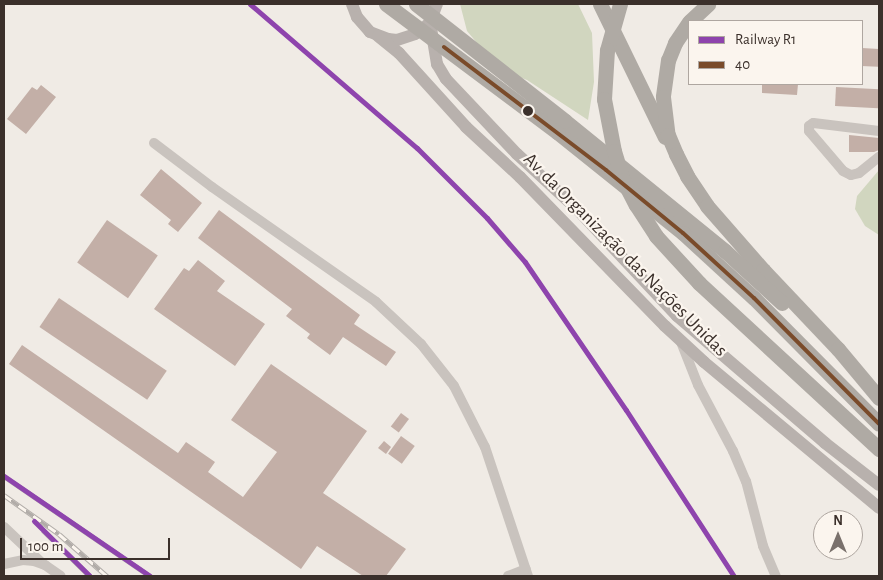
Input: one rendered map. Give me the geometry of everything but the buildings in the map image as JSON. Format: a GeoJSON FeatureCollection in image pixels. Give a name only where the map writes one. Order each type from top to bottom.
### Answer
{"type":"FeatureCollection","features":[{"type":"Feature","properties":{"kind":"highway"},"geometry":{"type":"LineString","coordinates":[[386,4],[561,127],[725,251],[792,312],[879,402]]}},
{"type":"Feature","properties":{"kind":"highway"},"geometry":{"type":"LineString","coordinates":[[416,4],[683,233],[754,298],[879,423]]}},
{"type":"Feature","properties":{"kind":"highway"},"geometry":{"type":"LineString","coordinates":[[600,4],[650,111],[676,154]]}},
{"type":"Feature","properties":{"kind":"highway"},"geometry":{"type":"LineString","coordinates":[[620,4],[608,50],[604,99],[614,151],[623,180],[636,205],[656,236],[699,283],[879,449]]}},
{"type":"Feature","properties":{"kind":"highway"},"geometry":{"type":"LineString","coordinates":[[692,20],[708,4]]}},
{"type":"Feature","properties":{"kind":"highway"},"geometry":{"type":"LineString","coordinates":[[688,25],[675,43],[668,60],[663,97],[668,135],[687,176],[707,206],[763,270],[838,349],[879,398]]}},
{"type":"Feature","properties":{"kind":"main road","name":"Av. da Organização das Nações Unidas"},"geometry":{"type":"LineString","coordinates":[[352,4],[357,17],[363,25],[399,54],[488,149],[520,177],[681,341],[815,456],[879,508]]}},
{"type":"Feature","properties":{"kind":"main road"},"geometry":{"type":"LineString","coordinates":[[378,36],[388,39],[407,38],[416,34],[430,22],[437,4]]}},
{"type":"Feature","properties":{"kind":"main road","name":"Av. da Organização das Nações Unidas"},"geometry":{"type":"LineString","coordinates":[[430,22],[437,64],[446,79],[517,154],[577,208],[677,316],[825,443],[879,485]]}},
{"type":"Feature","properties":{"kind":"street"},"geometry":{"type":"LineString","coordinates":[[879,131],[813,123],[809,126],[809,131],[843,172],[851,175],[859,173],[879,157]]}},
{"type":"Feature","properties":{"kind":"street"},"geometry":{"type":"LineString","coordinates":[[154,143],[212,187],[376,302],[421,344],[454,386],[485,447],[527,573],[508,576]]}},
{"type":"Feature","properties":{"kind":"street"},"geometry":{"type":"LineString","coordinates":[[681,341],[698,385],[733,451],[746,481],[763,546],[776,576]]}},
{"type":"Feature","properties":{"kind":"street"},"geometry":{"type":"LineString","coordinates":[[4,527],[45,565],[61,576]]}},
{"type":"Feature","properties":{"kind":"street"},"geometry":{"type":"LineString","coordinates":[[4,564],[23,560],[45,565]]}},
{"type":"Feature","properties":{"kind":"green space"},"geometry":{"type":"Polygon","coordinates":[[[460,4],[578,4],[592,33],[594,82],[588,120],[527,80],[499,69],[467,31],[460,4]]]}},
{"type":"Feature","properties":{"kind":"green space"},"geometry":{"type":"Polygon","coordinates":[[[879,170],[879,235],[865,226],[855,209],[857,196],[879,170]]]}},
{"type":"Feature","properties":{"kind":"railway"},"geometry":{"type":"LineString","coordinates":[[4,476],[150,576]]}},
{"type":"Feature","properties":{"kind":"railway"},"geometry":{"type":"LineString","coordinates":[[4,495],[59,534],[107,576]]}},
{"type":"Feature","properties":{"kind":"railway"},"geometry":{"type":"LineString","coordinates":[[43,530],[90,576]]}},
{"type":"Feature","properties":{"kind":"rail line","name":"R1"},"geometry":{"type":"LineString","coordinates":[[250,4],[417,148],[487,218],[525,262],[626,410],[734,576]]}},
{"type":"Feature","properties":{"kind":"rail line","name":"R1"},"geometry":{"type":"LineString","coordinates":[[4,476],[150,576]]}},
{"type":"Feature","properties":{"kind":"rail line","name":"R1"},"geometry":{"type":"LineString","coordinates":[[34,521],[90,576]]}},
{"type":"Feature","properties":{"kind":"transit line","name":"40"},"geometry":{"type":"LineString","coordinates":[[444,47],[606,170],[683,233],[754,298],[879,424]]}}]}
